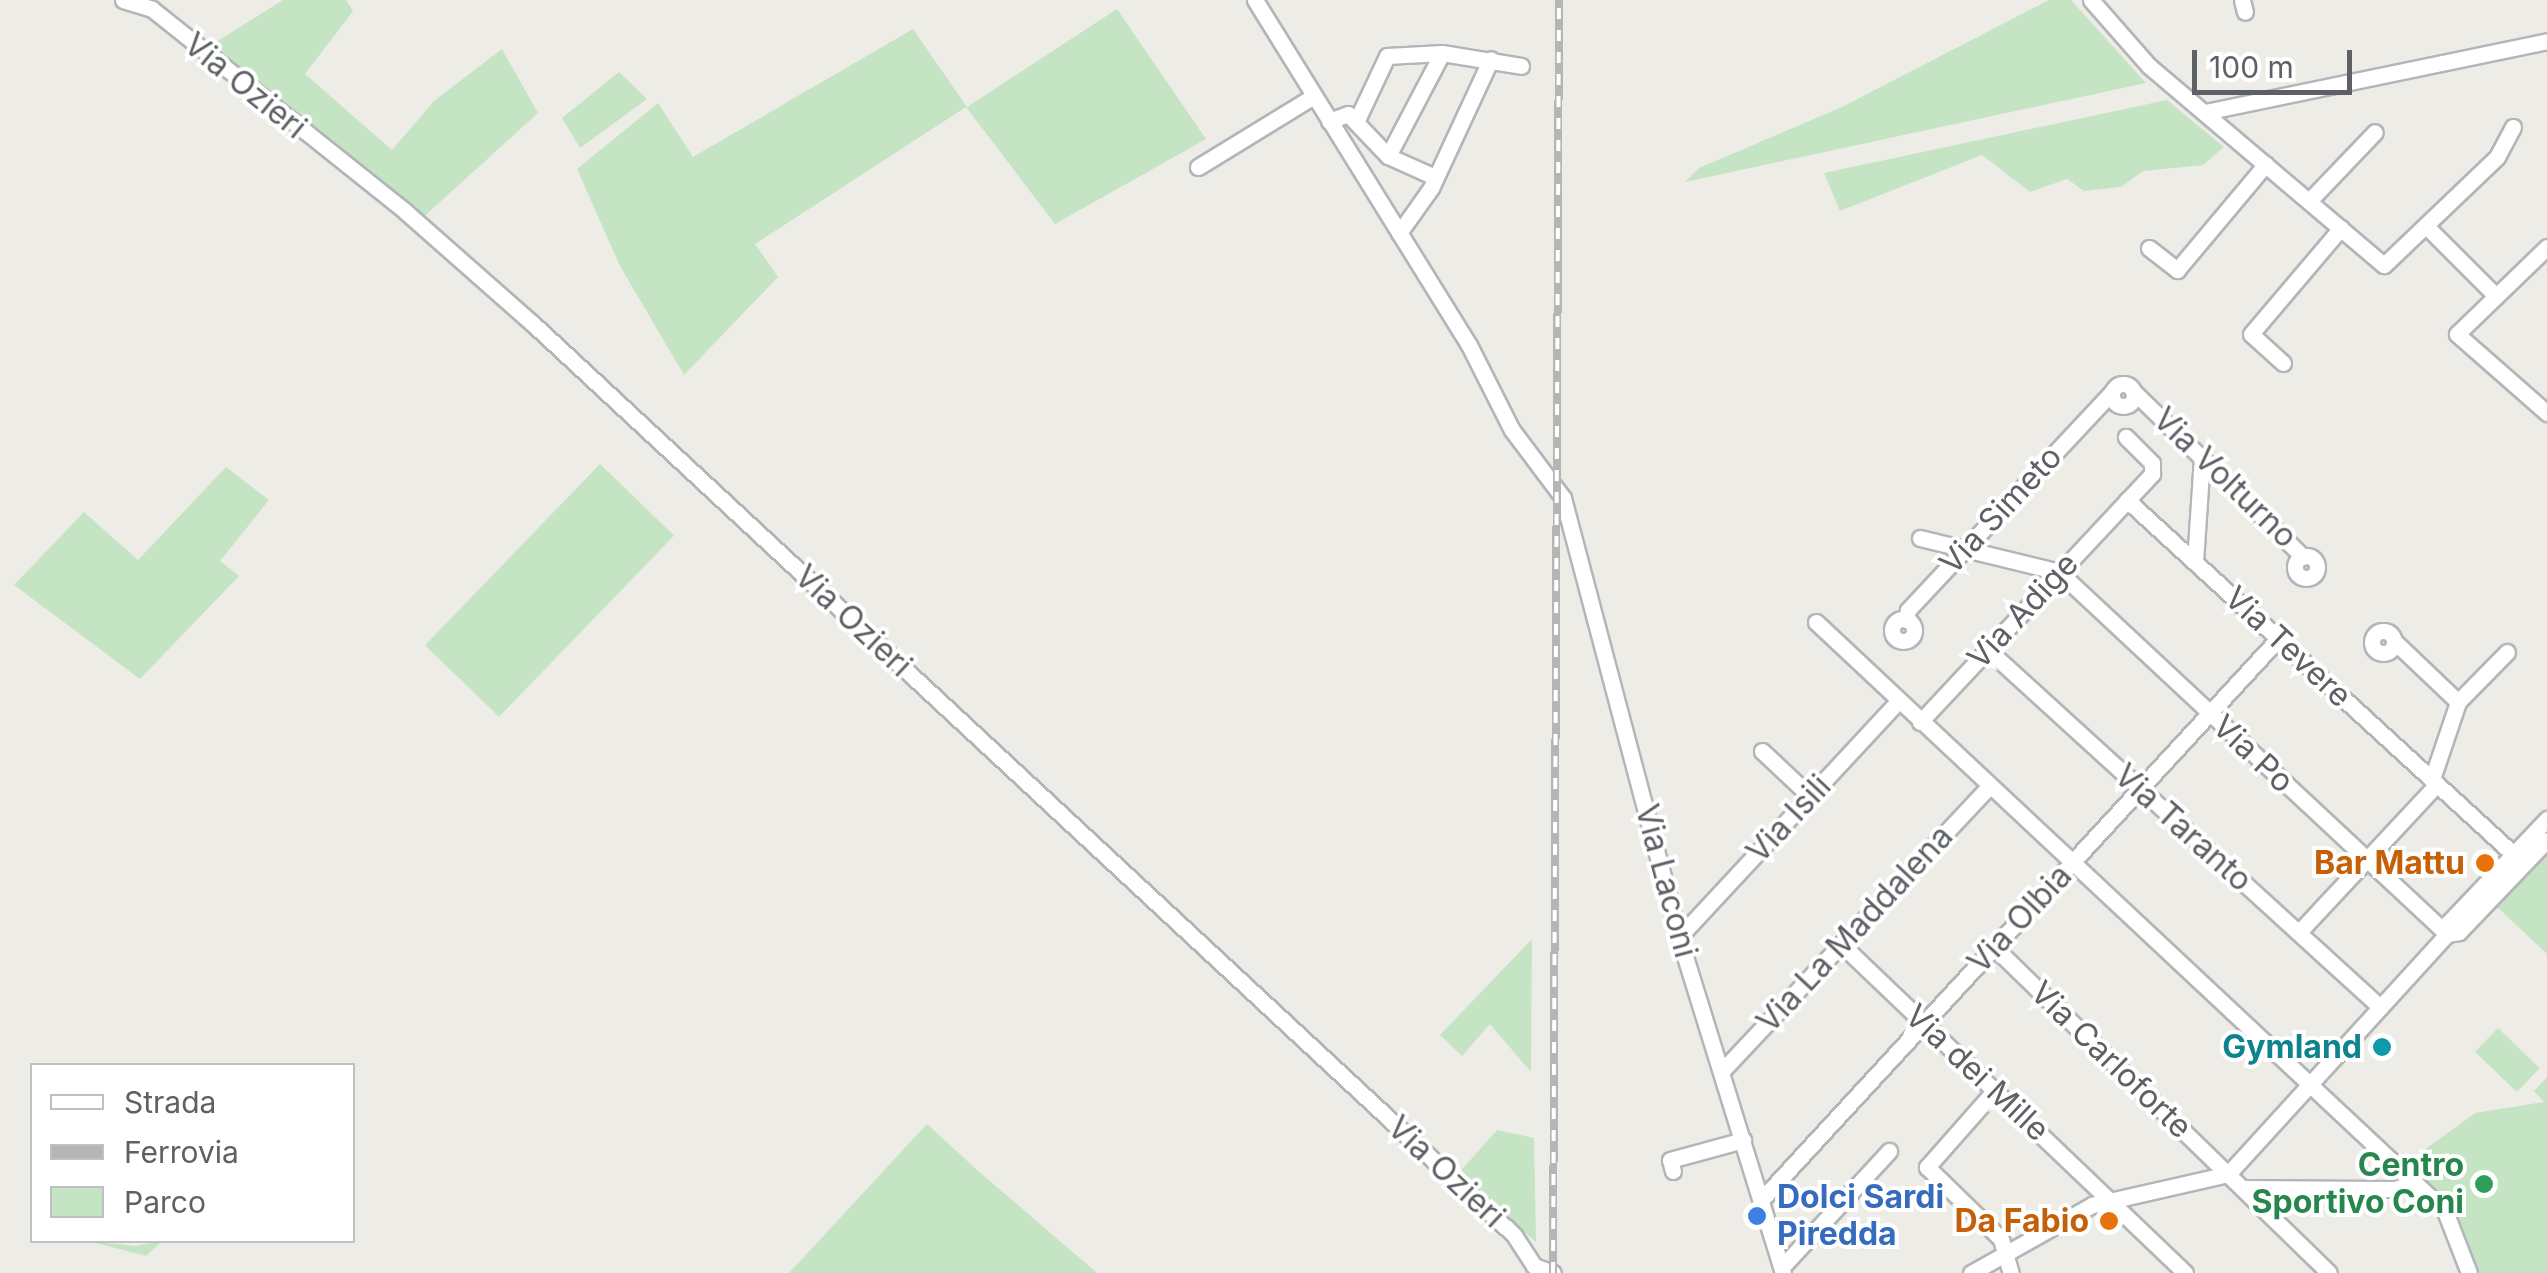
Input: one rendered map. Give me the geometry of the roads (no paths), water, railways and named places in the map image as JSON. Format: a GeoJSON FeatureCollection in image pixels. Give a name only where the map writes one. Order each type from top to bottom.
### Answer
{"type":"FeatureCollection","features":[{"type":"Feature","properties":{"kind":"street","name":"Via Ozieri"},"geometry":{"type":"LineString","coordinates":[[124,0],[152,9],[406,212],[532,323],[1514,1235],[1531,1270],[1553,1273]]}},
{"type":"Feature","properties":{"kind":"street"},"geometry":{"type":"LineString","coordinates":[[1255,0],[1398,233],[1436,178],[1490,59]]}},
{"type":"Feature","properties":{"kind":"street"},"geometry":{"type":"LineString","coordinates":[[2092,0],[2149,66],[2384,264],[2497,156],[2513,127]]}},
{"type":"Feature","properties":{"kind":"street"},"geometry":{"type":"LineString","coordinates":[[2205,112],[2547,41]]}},
{"type":"Feature","properties":{"kind":"street"},"geometry":{"type":"LineString","coordinates":[[1388,156],[1442,53]]}},
{"type":"Feature","properties":{"kind":"street"},"geometry":{"type":"LineString","coordinates":[[1356,122],[1388,56],[1442,53],[1521,66]]}},
{"type":"Feature","properties":{"kind":"street"},"geometry":{"type":"LineString","coordinates":[[1198,167],[1314,96]]}},
{"type":"Feature","properties":{"kind":"street"},"geometry":{"type":"LineString","coordinates":[[1329,121],[1348,114],[1388,156],[1436,178]]}},
{"type":"Feature","properties":{"kind":"street"},"geometry":{"type":"LineString","coordinates":[[2309,201],[2375,132]]}},
{"type":"Feature","properties":{"kind":"street"},"geometry":{"type":"LineString","coordinates":[[2149,248],[2176,270],[2266,164]]}},
{"type":"Feature","properties":{"kind":"street"},"geometry":{"type":"LineString","coordinates":[[2426,226],[2496,296]]}},
{"type":"Feature","properties":{"kind":"street"},"geometry":{"type":"LineString","coordinates":[[2283,363],[2251,334],[2341,228]]}},
{"type":"Feature","properties":{"kind":"street","name":"Via Laconi"},"geometry":{"type":"LineString","coordinates":[[1398,233],[1469,344],[1512,430],[1556,486],[1679,936],[1782,1270]]}},
{"type":"Feature","properties":{"kind":"street"},"geometry":{"type":"LineString","coordinates":[[2547,246],[2457,334],[2547,414]]}},
{"type":"Feature","properties":{"kind":"street"},"geometry":{"type":"LineString","coordinates":[[2244,316],[2258,326]]}},
{"type":"Feature","properties":{"kind":"street","name":"Via Volturno"},"geometry":{"type":"LineString","coordinates":[[2123,399],[2202,457],[2303,557]]}},
{"type":"Feature","properties":{"kind":"street","name":"Via Simeto"},"geometry":{"type":"LineString","coordinates":[[1906,620],[1968,549],[2123,399]]}},
{"type":"Feature","properties":{"kind":"street"},"geometry":{"type":"LineString","coordinates":[[2126,437],[2152,463],[2152,474],[2126,500]]}},
{"type":"Feature","properties":{"kind":"street"},"geometry":{"type":"LineString","coordinates":[[2195,562],[2202,457]]}},
{"type":"Feature","properties":{"kind":"street","name":"Via Tevere"},"geometry":{"type":"LineString","coordinates":[[2126,500],[2517,857]]}},
{"type":"Feature","properties":{"kind":"street","name":"Via Adige"},"geometry":{"type":"LineString","coordinates":[[1920,722],[2126,500]]}},
{"type":"Feature","properties":{"kind":"street"},"geometry":{"type":"LineString","coordinates":[[1920,538],[2060,572]]}},
{"type":"Feature","properties":{"kind":"street","name":"Via Po"},"geometry":{"type":"LineString","coordinates":[[2060,572],[2448,934]]}},
{"type":"Feature","properties":{"kind":"street"},"geometry":{"type":"LineString","coordinates":[[1816,622],[2445,1211],[2469,1273]]}},
{"type":"Feature","properties":{"kind":"street","name":"Via Olbia"},"geometry":{"type":"LineString","coordinates":[[1761,1200],[2278,638]]}},
{"type":"Feature","properties":{"kind":"street"},"geometry":{"type":"LineString","coordinates":[[2394,641],[2458,702]]}},
{"type":"Feature","properties":{"kind":"street","name":"Via Taranto"},"geometry":{"type":"LineString","coordinates":[[1987,649],[2380,1007]]}},
{"type":"Feature","properties":{"kind":"street"},"geometry":{"type":"LineString","coordinates":[[2300,931],[2434,782],[2458,702],[2507,652]]}},
{"type":"Feature","properties":{"kind":"street","name":"Via Isili"},"geometry":{"type":"LineString","coordinates":[[1679,936],[1898,701]]}},
{"type":"Feature","properties":{"kind":"street"},"geometry":{"type":"LineString","coordinates":[[1762,752],[1810,796]]}},
{"type":"Feature","properties":{"kind":"street","name":"Via La Maddalena"},"geometry":{"type":"LineString","coordinates":[[1722,1070],[1989,786]]}},
{"type":"Feature","properties":{"kind":"street"},"geometry":{"type":"LineString","coordinates":[[1971,1273],[2092,1205],[2228,1174],[2448,934],[2459,932],[2547,819]]}},
{"type":"Feature","properties":{"kind":"street"},"geometry":{"type":"LineString","coordinates":[[2517,857],[2547,840]]}},
{"type":"Feature","properties":{"kind":"street","name":"Via dei Mille"},"geometry":{"type":"LineString","coordinates":[[1841,944],[2185,1273]]}},
{"type":"Feature","properties":{"kind":"street","name":"Via Carloforte"},"geometry":{"type":"LineString","coordinates":[[1994,947],[2329,1273]]}},
{"type":"Feature","properties":{"kind":"street"},"geometry":{"type":"LineString","coordinates":[[1995,1090],[1926,1168],[2001,1239],[2002,1255],[2011,1273]]}},
{"type":"Feature","properties":{"kind":"street"},"geometry":{"type":"LineString","coordinates":[[1673,1170],[1670,1160],[1743,1140]]}},
{"type":"Feature","properties":{"kind":"street"},"geometry":{"type":"LineString","coordinates":[[1782,1270],[1889,1151]]}},
{"type":"Feature","properties":{"kind":"street"},"geometry":{"type":"LineString","coordinates":[[2243,1188],[2395,1190],[2413,1183]]}},
{"type":"Feature","properties":{"kind":"railway"},"geometry":{"type":"LineString","coordinates":[[1553,1273],[1559,0]]}},
{"type":"Feature","properties":{"kind":"place","name":"Bar Mattu"},"geometry":{"type":"Point","coordinates":[2485,863]}},
{"type":"Feature","properties":{"kind":"place","name":"Gymland"},"geometry":{"type":"Point","coordinates":[2382,1047]}},
{"type":"Feature","properties":{"kind":"place","name":"Centro Sportivo Coni"},"geometry":{"type":"Point","coordinates":[2484,1184]}},
{"type":"Feature","properties":{"kind":"place","name":"Dolci Sardi Piredda"},"geometry":{"type":"Point","coordinates":[1757,1216]}},
{"type":"Feature","properties":{"kind":"place","name":"Da Fabio"},"geometry":{"type":"Point","coordinates":[2109,1221]}}]}
